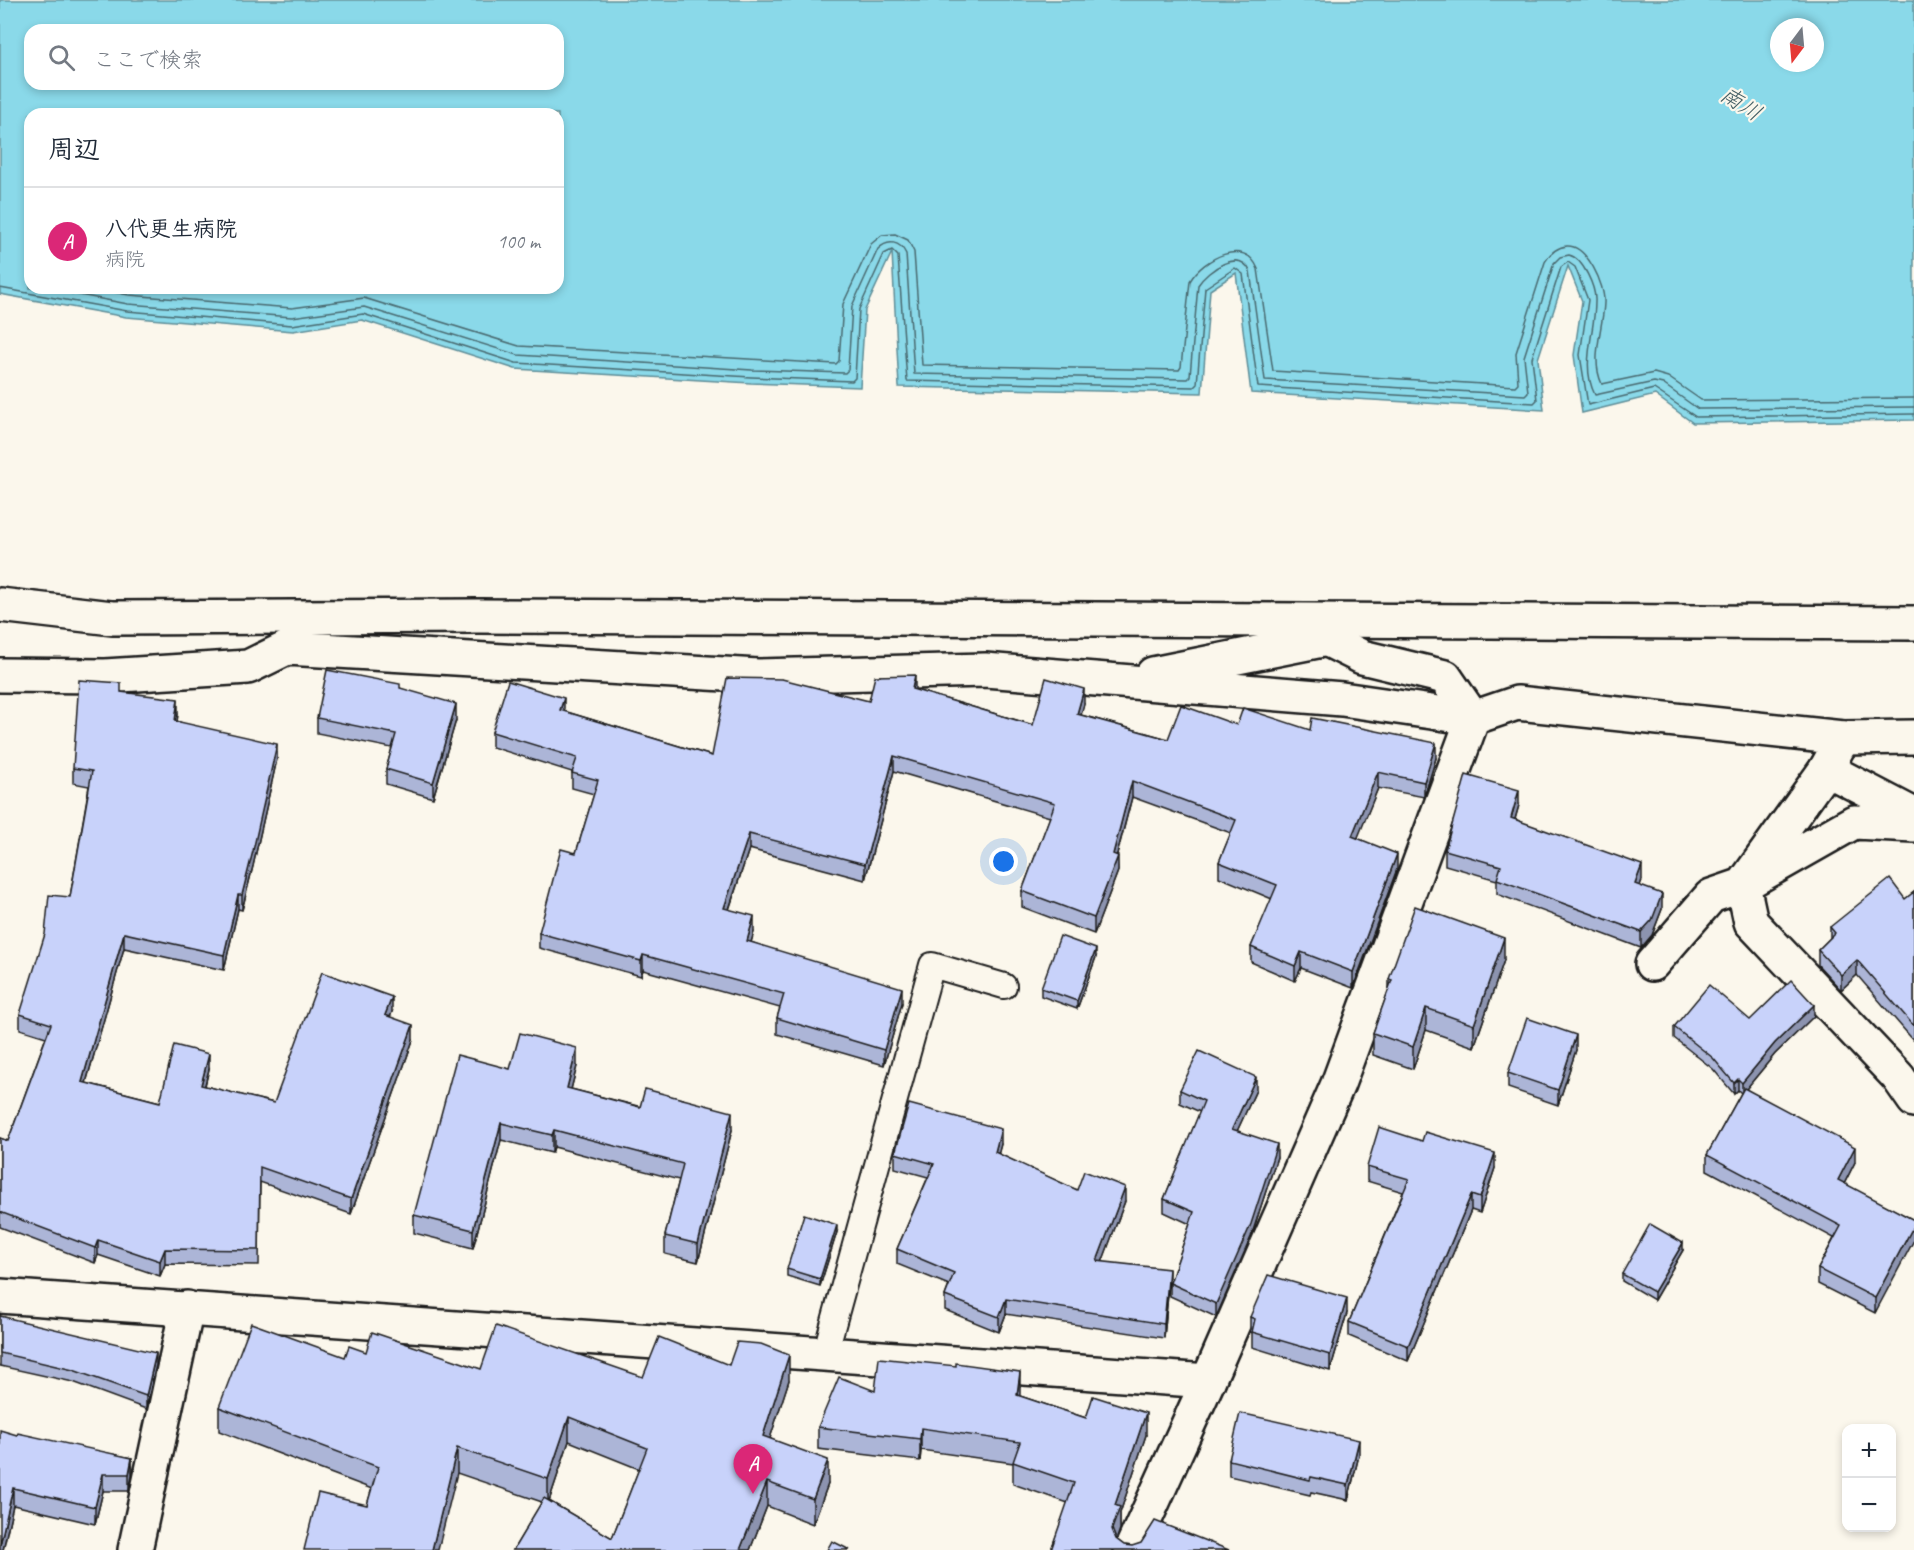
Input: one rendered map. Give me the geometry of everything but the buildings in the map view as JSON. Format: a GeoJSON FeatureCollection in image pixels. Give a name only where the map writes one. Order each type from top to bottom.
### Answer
{"type":"FeatureCollection","features":[{"type":"Feature","properties":{"kind":"street"},"geometry":{"type":"LineString","coordinates":[[0,605],[112,618],[503,616],[1914,623]]}},
{"type":"Feature","properties":{"kind":"street"},"geometry":{"type":"LineString","coordinates":[[1287,620],[1362,657],[1445,677],[1473,718]]}},
{"type":"Feature","properties":{"kind":"street"},"geometry":{"type":"LineString","coordinates":[[1112,682],[1327,639]]}},
{"type":"Feature","properties":{"kind":"street"},"geometry":{"type":"LineString","coordinates":[[0,675],[105,676],[248,667],[287,648],[758,676],[985,670],[1342,699],[1473,718],[1517,703],[1843,738],[1914,737]]}},
{"type":"Feature","properties":{"kind":"street"},"geometry":{"type":"LineString","coordinates":[[1131,1550],[1338,1084],[1473,718]]}},
{"type":"Feature","properties":{"kind":"street"},"geometry":{"type":"LineString","coordinates":[[1843,738],[1826,769],[1743,885],[1751,922],[1898,1077],[1914,1100]]}},
{"type":"Feature","properties":{"kind":"street"},"geometry":{"type":"LineString","coordinates":[[1826,769],[1914,815]]}},
{"type":"Feature","properties":{"kind":"street"},"geometry":{"type":"LineString","coordinates":[[1652,964],[1711,896],[1743,885],[1854,822],[1914,825]]}},
{"type":"Feature","properties":{"kind":"street"},"geometry":{"type":"LineString","coordinates":[[0,1296],[1208,1381]]}},
{"type":"Feature","properties":{"kind":"street"},"geometry":{"type":"LineString","coordinates":[[135,1550],[187,1308]]}},
{"type":"Feature","properties":{"kind":"lane"},"geometry":{"type":"LineString","coordinates":[[825,1354],[932,965],[1004,986]]}},
{"type":"Feature","properties":{"kind":"water","name":"南川"},"geometry":{"type":"Polygon","coordinates":[[[0,0],[1914,0],[1914,420],[1693,423],[1655,395],[1582,413],[1574,355],[1582,301],[1568,266],[1538,359],[1544,410],[1251,393],[1236,273],[1210,290],[1202,393],[899,387],[892,252],[865,310],[860,387],[515,369],[362,320],[293,331],[126,317],[0,294],[0,0]]]}},
{"type":"Feature","properties":{"kind":"place","name":"八代更生病院"},"geometry":{"type":"Point","coordinates":[753,1494]}}]}
